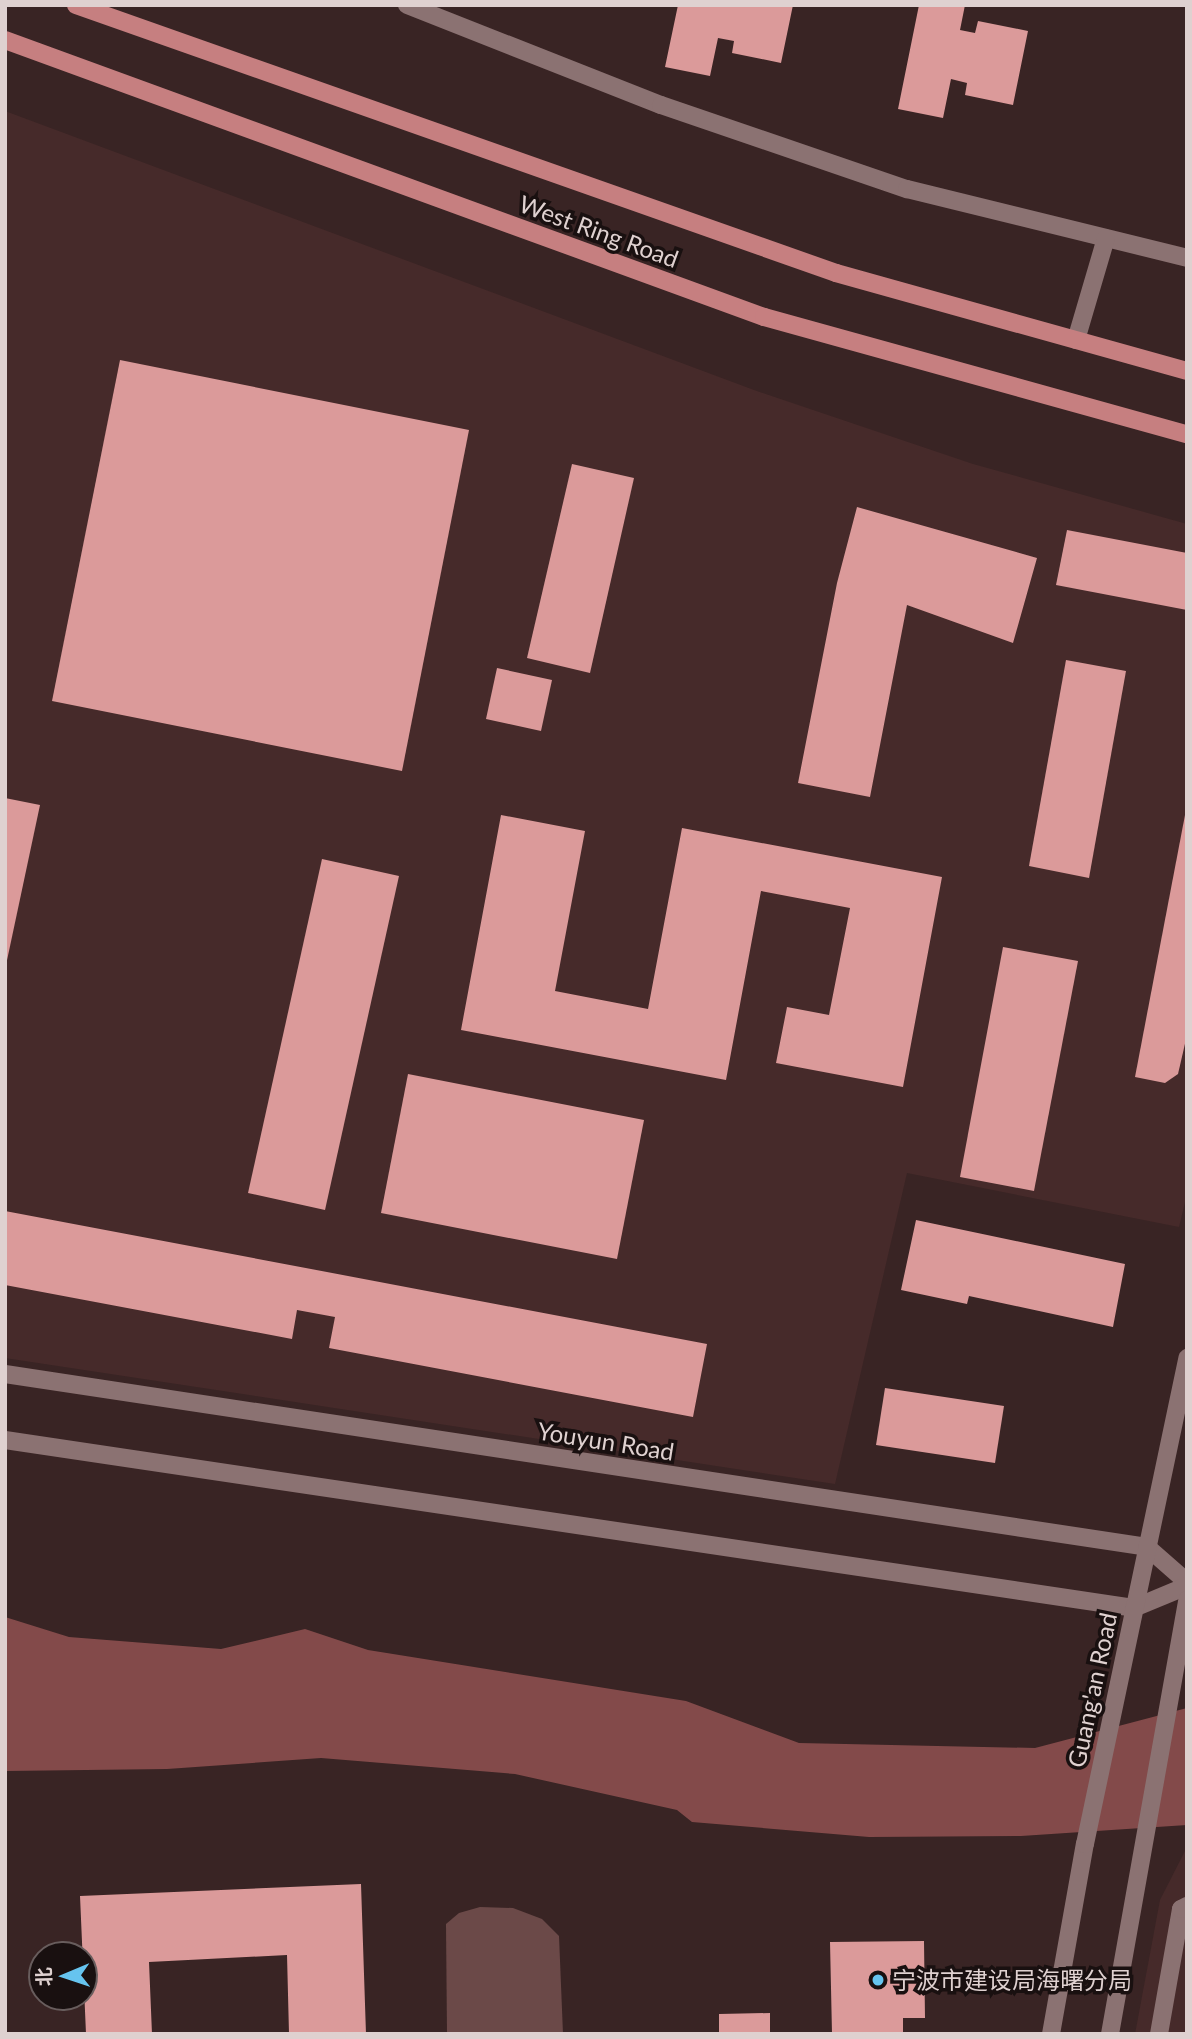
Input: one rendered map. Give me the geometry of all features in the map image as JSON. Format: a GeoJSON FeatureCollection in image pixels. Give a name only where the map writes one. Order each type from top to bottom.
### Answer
{"type":"FeatureCollection","features":[{"type":"Feature","properties":{"kind":"main road"},"geometry":{"type":"LineString","coordinates":[[76,5],[836,273],[1187,371]]}},
{"type":"Feature","properties":{"kind":"main road","name":"West Ring Road"},"geometry":{"type":"LineString","coordinates":[[5,40],[764,317],[1187,434]]}},
{"type":"Feature","properties":{"kind":"street"},"geometry":{"type":"LineString","coordinates":[[407,5],[661,105],[907,188],[1187,258]]}},
{"type":"Feature","properties":{"kind":"street"},"geometry":{"type":"LineString","coordinates":[[1076,340],[1106,238]]}},
{"type":"Feature","properties":{"kind":"street","name":"Guang'an Road"},"geometry":{"type":"LineString","coordinates":[[1051,2034],[1085,1844],[1187,1358]]}},
{"type":"Feature","properties":{"kind":"street","name":"Youyun Road"},"geometry":{"type":"LineString","coordinates":[[5,1374],[1147,1547]]}},
{"type":"Feature","properties":{"kind":"street"},"geometry":{"type":"LineString","coordinates":[[5,1440],[1134,1608],[1187,1584],[1147,1547]]}},
{"type":"Feature","properties":{"kind":"street"},"geometry":{"type":"LineString","coordinates":[[1110,2034],[1166,1700],[1187,1600]]}},
{"type":"Feature","properties":{"kind":"street"},"geometry":{"type":"LineString","coordinates":[[1159,2034],[1181,1909],[1187,1906]]}},
{"type":"Feature","properties":{"kind":"shaded area"},"geometry":{"type":"Polygon","coordinates":[[[5,111],[754,390],[973,464],[1187,524],[1187,1194],[1179,1227],[907,1173],[835,1484],[5,1358],[5,111]]]}},
{"type":"Feature","properties":{"kind":"shaded area"},"geometry":{"type":"Polygon","coordinates":[[[5,1617],[69,1637],[221,1649],[305,1629],[368,1650],[686,1701],[799,1743],[1035,1748],[1187,1708],[1187,1825],[1021,1836],[869,1837],[692,1822],[677,1810],[515,1774],[321,1758],[167,1769],[5,1771],[5,1617]]]}},
{"type":"Feature","properties":{"kind":"shaded area"},"geometry":{"type":"Polygon","coordinates":[[[1187,1847],[1187,2034],[1135,2034],[1160,1900],[1187,1847]]]}},
{"type":"Feature","properties":{"kind":"shaded area"},"geometry":{"type":"Polygon","coordinates":[[[480,1907],[513,1908],[542,1919],[559,1936],[563,2034],[447,2034],[446,1924],[459,1913],[480,1907]]]}},
{"type":"Feature","properties":{"kind":"building"},"geometry":{"type":"Polygon","coordinates":[[[678,5],[793,5],[781,63],[732,53],[734,41],[718,38],[710,76],[665,67],[678,5]]]}},
{"type":"Feature","properties":{"kind":"building"},"geometry":{"type":"Polygon","coordinates":[[[919,5],[965,5],[960,30],[975,33],[978,21],[1028,31],[1013,105],[965,95],[967,83],[951,79],[943,118],[898,109],[919,5]]]}},
{"type":"Feature","properties":{"kind":"building"},"geometry":{"type":"Polygon","coordinates":[[[120,360],[469,430],[402,771],[52,701],[120,360]]]}},
{"type":"Feature","properties":{"kind":"building"},"geometry":{"type":"Polygon","coordinates":[[[572,464],[634,478],[590,673],[527,658],[572,464]]]}},
{"type":"Feature","properties":{"kind":"building"},"geometry":{"type":"Polygon","coordinates":[[[857,507],[1037,558],[1013,643],[907,605],[870,797],[798,783],[837,583],[857,507]]]}},
{"type":"Feature","properties":{"kind":"building"},"geometry":{"type":"Polygon","coordinates":[[[1067,530],[1187,553],[1187,610],[1056,585],[1067,530]]]}},
{"type":"Feature","properties":{"kind":"building"},"geometry":{"type":"Polygon","coordinates":[[[1066,660],[1126,671],[1089,878],[1029,866],[1066,660]]]}},
{"type":"Feature","properties":{"kind":"building"},"geometry":{"type":"Polygon","coordinates":[[[497,668],[552,680],[541,731],[486,719],[497,668]]]}},
{"type":"Feature","properties":{"kind":"building"},"geometry":{"type":"Polygon","coordinates":[[[5,798],[40,805],[6,965],[5,965],[5,798]]]}},
{"type":"Feature","properties":{"kind":"building"},"geometry":{"type":"Polygon","coordinates":[[[501,815],[585,831],[555,991],[648,1009],[682,828],[942,877],[903,1087],[776,1063],[787,1007],[829,1015],[850,908],[761,891],[726,1080],[461,1030],[501,815]]]}},
{"type":"Feature","properties":{"kind":"building"},"geometry":{"type":"Polygon","coordinates":[[[1185,815],[1187,1035],[1178,1074],[1165,1083],[1135,1077],[1185,815]]]}},
{"type":"Feature","properties":{"kind":"building"},"geometry":{"type":"Polygon","coordinates":[[[322,859],[399,876],[325,1210],[248,1193],[322,859]]]}},
{"type":"Feature","properties":{"kind":"building"},"geometry":{"type":"Polygon","coordinates":[[[1003,947],[1078,961],[1034,1191],[960,1177],[1003,947]]]}},
{"type":"Feature","properties":{"kind":"building"},"geometry":{"type":"Polygon","coordinates":[[[408,1074],[644,1120],[617,1259],[381,1213],[408,1074]]]}},
{"type":"Feature","properties":{"kind":"building"},"geometry":{"type":"Polygon","coordinates":[[[5,1211],[707,1344],[693,1417],[329,1348],[335,1317],[297,1310],[292,1339],[5,1285],[5,1211]]]}},
{"type":"Feature","properties":{"kind":"building"},"geometry":{"type":"Polygon","coordinates":[[[916,1220],[1125,1264],[1113,1327],[969,1296],[967,1304],[901,1290],[916,1220]]]}},
{"type":"Feature","properties":{"kind":"building"},"geometry":{"type":"Polygon","coordinates":[[[885,1388],[1004,1406],[995,1463],[876,1445],[885,1388]]]}},
{"type":"Feature","properties":{"kind":"building"},"geometry":{"type":"Polygon","coordinates":[[[361,1884],[366,2034],[289,2034],[287,1955],[149,1962],[152,2034],[86,2034],[85,2011],[98,2011],[98,1941],[82,1941],[80,1896],[361,1884]]]}},
{"type":"Feature","properties":{"kind":"building","name":"宁波市建设局海曙分局"},"geometry":{"type":"Polygon","coordinates":[[[924,1941],[925,2018],[903,2018],[903,2034],[832,2034],[830,1942],[924,1941]]]}},
{"type":"Feature","properties":{"kind":"building"},"geometry":{"type":"Polygon","coordinates":[[[770,2013],[770,2034],[719,2034],[719,2014],[770,2013]]]}},
{"type":"Feature","properties":{"kind":"place","name":"宁波市建设局海曙分局"},"geometry":{"type":"Point","coordinates":[878,1980]}}]}
